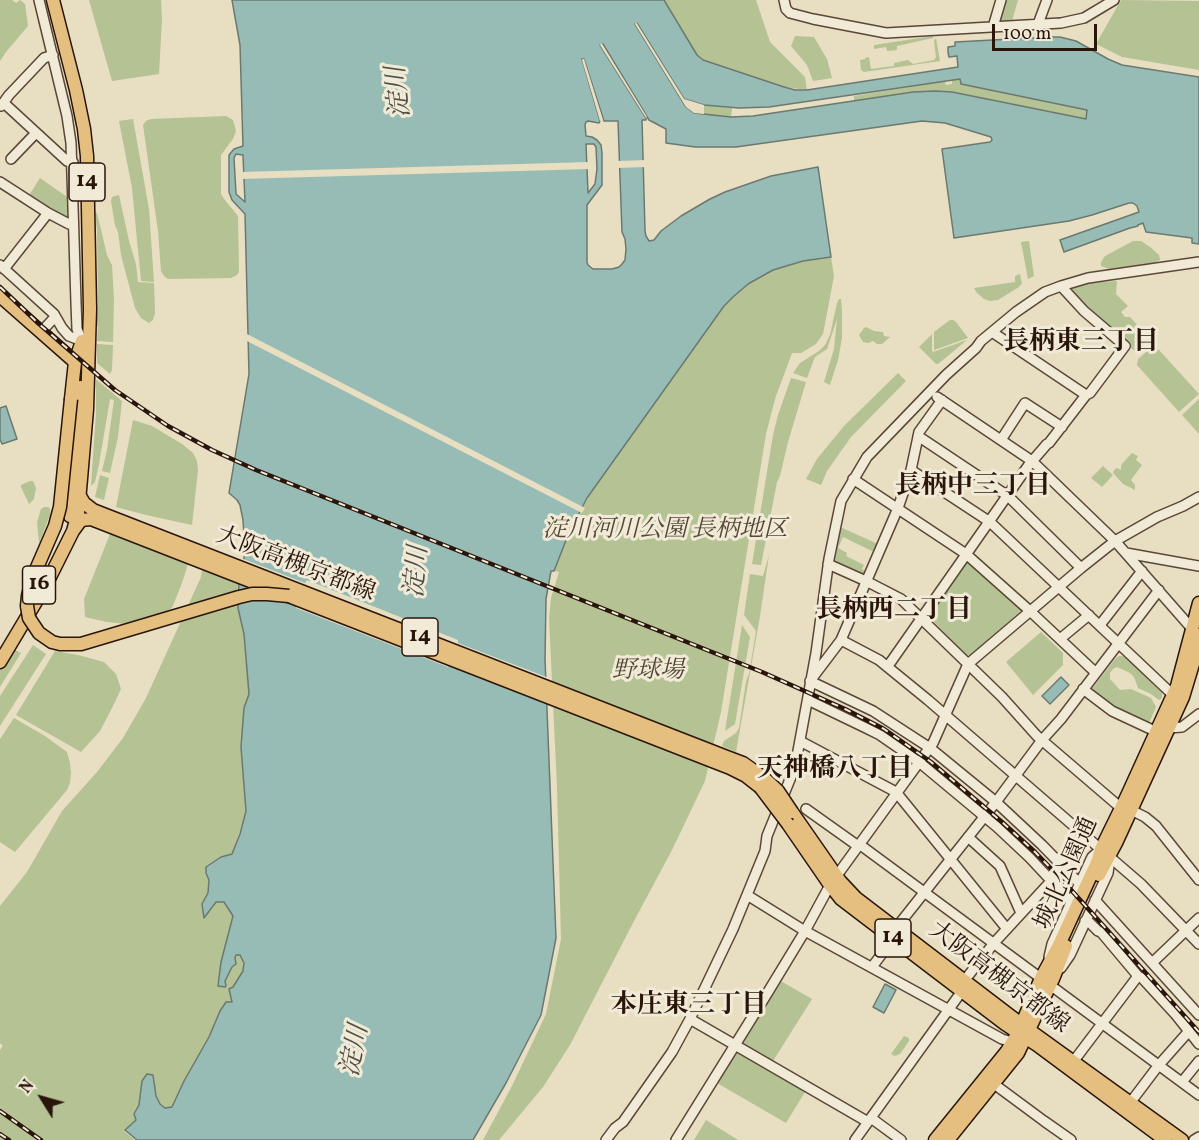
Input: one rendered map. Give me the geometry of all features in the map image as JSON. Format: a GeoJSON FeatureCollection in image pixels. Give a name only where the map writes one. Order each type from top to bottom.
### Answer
{"type":"FeatureCollection","features":[{"type":"Feature","properties":{"kind":"main road","name":"大阪高槻京都線"},"geometry":{"type":"LineString","coordinates":[[46,0],[68,88],[80,163],[83,354],[74,515]]}},
{"type":"Feature","properties":{"kind":"main road","name":"14"},"geometry":{"type":"LineString","coordinates":[[53,0],[76,90],[86,143],[89,330],[87,410],[80,496]]}},
{"type":"Feature","properties":{"kind":"main road"},"geometry":{"type":"LineString","coordinates":[[0,296],[75,362]]}},
{"type":"Feature","properties":{"kind":"main road","name":"大阪高槻京都線"},"geometry":{"type":"LineString","coordinates":[[82,341],[75,362],[60,507],[55,526],[32,579],[27,601],[29,618],[39,633],[52,642],[81,644],[239,597],[260,594],[290,596]]}},
{"type":"Feature","properties":{"kind":"main road","name":"大阪高槻京都線"},"geometry":{"type":"LineString","coordinates":[[80,496],[92,514],[290,596],[730,768],[745,770]]}},
{"type":"Feature","properties":{"kind":"main road","name":"16"},"geometry":{"type":"LineString","coordinates":[[0,650],[45,573],[74,515],[80,496]]}},
{"type":"Feature","properties":{"kind":"main road","name":"大阪高槻京都線"},"geometry":{"type":"LineString","coordinates":[[92,514],[745,770],[777,791],[790,818],[833,880],[845,887],[895,933],[1021,1033],[1165,1140]]}},
{"type":"Feature","properties":{"kind":"main road"},"geometry":{"type":"LineString","coordinates":[[74,515],[92,514]]}},
{"type":"Feature","properties":{"kind":"main road"},"geometry":{"type":"LineString","coordinates":[[73,531],[81,520],[92,514]]}},
{"type":"Feature","properties":{"kind":"main road","name":"16"},"geometry":{"type":"LineString","coordinates":[[0,662],[46,585],[73,531],[74,515]]}},
{"type":"Feature","properties":{"kind":"main road","name":"城北公園通"},"geometry":{"type":"LineString","coordinates":[[1162,730],[1183,696],[1196,654],[1199,603]]}},
{"type":"Feature","properties":{"kind":"main road","name":"城北公園通"},"geometry":{"type":"LineString","coordinates":[[935,1140],[1021,1033],[1098,860],[1105,852],[1162,730],[1182,669],[1197,634]]}},
{"type":"Feature","properties":{"kind":"main road","name":"大阪高槻京都線"},"geometry":{"type":"LineString","coordinates":[[1021,1033],[1073,1062],[1182,1140]]}},
{"type":"Feature","properties":{"kind":"main road","name":"城北公園通"},"geometry":{"type":"LineString","coordinates":[[948,1140],[1018,1053],[1021,1033]]}},
{"type":"Feature","properties":{"kind":"street"},"geometry":{"type":"LineString","coordinates":[[39,0],[68,116],[73,162],[77,329],[82,341]]}},
{"type":"Feature","properties":{"kind":"street"},"geometry":{"type":"LineString","coordinates":[[784,0],[786,9],[790,13],[886,33],[1060,23],[1084,18],[1114,0]]}},
{"type":"Feature","properties":{"kind":"street"},"geometry":{"type":"LineString","coordinates":[[993,27],[1001,0]]}},
{"type":"Feature","properties":{"kind":"street"},"geometry":{"type":"LineString","coordinates":[[1038,24],[1047,0]]}},
{"type":"Feature","properties":{"kind":"street"},"geometry":{"type":"LineString","coordinates":[[0,105],[44,58],[53,55]]}},
{"type":"Feature","properties":{"kind":"street"},"geometry":{"type":"LineString","coordinates":[[0,105],[4,104],[67,161],[73,162]]}},
{"type":"Feature","properties":{"kind":"street"},"geometry":{"type":"LineString","coordinates":[[11,159],[36,133]]}},
{"type":"Feature","properties":{"kind":"street"},"geometry":{"type":"LineString","coordinates":[[1,185],[48,213],[69,224],[73,223]]}},
{"type":"Feature","properties":{"kind":"street"},"geometry":{"type":"LineString","coordinates":[[48,213],[2,267],[56,316],[69,336],[82,341]]}},
{"type":"Feature","properties":{"kind":"street"},"geometry":{"type":"LineString","coordinates":[[89,330],[95,305],[93,218]]}},
{"type":"Feature","properties":{"kind":"street"},"geometry":{"type":"LineString","coordinates":[[609,1139],[672,1052],[690,1019],[733,929],[765,851],[767,836],[795,767],[816,653],[828,564],[841,501],[867,457],[946,375],[992,332],[1038,297],[1061,286],[1088,278],[1199,262]]}},
{"type":"Feature","properties":{"kind":"street"},"geometry":{"type":"LineString","coordinates":[[888,666],[1032,461],[1062,428],[1125,346],[1084,311],[1061,286]]}},
{"type":"Feature","properties":{"kind":"street"},"geometry":{"type":"LineString","coordinates":[[40,332],[56,316]]}},
{"type":"Feature","properties":{"kind":"street"},"geometry":{"type":"LineString","coordinates":[[992,332],[1086,395]]}},
{"type":"Feature","properties":{"kind":"street"},"geometry":{"type":"LineString","coordinates":[[931,392],[1032,461],[1115,541],[1197,634]]}},
{"type":"Feature","properties":{"kind":"street"},"geometry":{"type":"LineString","coordinates":[[810,681],[841,640],[898,508],[911,470],[919,432],[942,400]]}},
{"type":"Feature","properties":{"kind":"street"},"geometry":{"type":"LineString","coordinates":[[1001,440],[1025,403],[1062,428]]}},
{"type":"Feature","properties":{"kind":"street"},"geometry":{"type":"LineString","coordinates":[[918,436],[1008,496],[1081,568]]}},
{"type":"Feature","properties":{"kind":"street"},"geometry":{"type":"LineString","coordinates":[[911,470],[990,522],[1173,695]]}},
{"type":"Feature","properties":{"kind":"street"},"geometry":{"type":"LineString","coordinates":[[853,479],[966,554],[1096,673]]}},
{"type":"Feature","properties":{"kind":"street"},"geometry":{"type":"LineString","coordinates":[[676,1140],[805,931],[833,880],[924,755],[968,664],[1115,541],[1199,497]]}},
{"type":"Feature","properties":{"kind":"street"},"geometry":{"type":"LineString","coordinates":[[1126,553],[1199,566]]}},
{"type":"Feature","properties":{"kind":"street"},"geometry":{"type":"LineString","coordinates":[[828,564],[901,599],[1002,697],[1042,741],[1126,809],[1145,817],[1156,826],[1199,880]]}},
{"type":"Feature","properties":{"kind":"street"},"geometry":{"type":"LineString","coordinates":[[1100,625],[1142,571]]}},
{"type":"Feature","properties":{"kind":"street"},"geometry":{"type":"LineString","coordinates":[[872,967],[949,859],[1061,719],[1159,590]]}},
{"type":"Feature","properties":{"kind":"street"},"geometry":{"type":"LineString","coordinates":[[1060,639],[1089,615]]}},
{"type":"Feature","properties":{"kind":"street"},"geometry":{"type":"LineString","coordinates":[[841,640],[888,666],[1141,884],[1199,944]]}},
{"type":"Feature","properties":{"kind":"street"},"geometry":{"type":"LineString","coordinates":[[810,681],[873,711],[924,755],[984,816],[1030,858],[1072,903]]}},
{"type":"Feature","properties":{"kind":"street"},"geometry":{"type":"LineString","coordinates":[[1083,689],[1112,711],[1162,730],[1182,727],[1199,714]]}},
{"type":"Feature","properties":{"kind":"street"},"geometry":{"type":"LineString","coordinates":[[808,700],[924,755],[996,802],[1080,884]]}},
{"type":"Feature","properties":{"kind":"street"},"geometry":{"type":"LineString","coordinates":[[800,741],[896,792],[1007,929]]}},
{"type":"Feature","properties":{"kind":"street"},"geometry":{"type":"LineString","coordinates":[[806,809],[994,944],[1047,979],[1158,1066],[1199,1095]]}},
{"type":"Feature","properties":{"kind":"street"},"geometry":{"type":"LineString","coordinates":[[968,837],[1000,866],[1021,913]]}},
{"type":"Feature","properties":{"kind":"street"},"geometry":{"type":"LineString","coordinates":[[855,1140],[994,944],[1087,837]]}},
{"type":"Feature","properties":{"kind":"street"},"geometry":{"type":"LineString","coordinates":[[1047,979],[1052,944],[1092,857],[1105,852]]}},
{"type":"Feature","properties":{"kind":"street"},"geometry":{"type":"LineString","coordinates":[[1047,979],[1070,955],[1108,873],[1105,852]]}},
{"type":"Feature","properties":{"kind":"street"},"geometry":{"type":"LineString","coordinates":[[747,895],[805,931],[1002,1039],[1021,1033]]}},
{"type":"Feature","properties":{"kind":"street"},"geometry":{"type":"LineString","coordinates":[[1095,900],[1199,1015]]}},
{"type":"Feature","properties":{"kind":"street"},"geometry":{"type":"LineString","coordinates":[[1152,963],[1199,918]]}},
{"type":"Feature","properties":{"kind":"street"},"geometry":{"type":"LineString","coordinates":[[1085,921],[1101,932],[1199,1044]]}},
{"type":"Feature","properties":{"kind":"street"},"geometry":{"type":"LineString","coordinates":[[1073,1062],[1138,976]]}},
{"type":"Feature","properties":{"kind":"street"},"geometry":{"type":"LineString","coordinates":[[690,1019],[901,1140]]}},
{"type":"Feature","properties":{"kind":"street"},"geometry":{"type":"LineString","coordinates":[[1130,1103],[1189,1031]]}},
{"type":"Feature","properties":{"kind":"street"},"geometry":{"type":"LineString","coordinates":[[1182,1082],[1199,1061]]}},
{"type":"Feature","properties":{"kind":"street"},"geometry":{"type":"LineString","coordinates":[[994,1084],[1071,1140]]}},
{"type":"Feature","properties":{"kind":"street"},"geometry":{"type":"LineString","coordinates":[[1194,1140],[1199,1137]]}},
{"type":"Feature","properties":{"kind":"green space"},"geometry":{"type":"Polygon","coordinates":[[[0,0],[12,0],[16,3],[20,0],[25,4],[28,26],[0,61],[0,0]]]}},
{"type":"Feature","properties":{"kind":"green space"},"geometry":{"type":"Polygon","coordinates":[[[89,0],[161,0],[159,74],[112,81],[89,0]]]}},
{"type":"Feature","properties":{"kind":"green space"},"geometry":{"type":"Polygon","coordinates":[[[664,0],[756,0],[770,42],[805,77],[807,90],[784,87],[703,60],[697,55],[664,0]]]}},
{"type":"Feature","properties":{"kind":"green space"},"geometry":{"type":"Polygon","coordinates":[[[1004,0],[1018,0],[1012,21],[1002,21],[999,18],[1004,0]]]}},
{"type":"Feature","properties":{"kind":"green space"},"geometry":{"type":"Polygon","coordinates":[[[1121,0],[1199,1],[1199,70],[1122,57],[1096,44],[1121,0]]]}},
{"type":"Feature","properties":{"kind":"green space"},"geometry":{"type":"Polygon","coordinates":[[[795,36],[814,37],[827,59],[832,78],[813,81],[807,65],[791,46],[795,36]]]}},
{"type":"Feature","properties":{"kind":"green space"},"geometry":{"type":"Polygon","coordinates":[[[933,36],[933,38],[897,46],[897,50],[887,51],[886,47],[874,49],[874,45],[933,36]]]}},
{"type":"Feature","properties":{"kind":"green space"},"geometry":{"type":"Polygon","coordinates":[[[936,38],[940,61],[864,72],[861,70],[860,60],[869,57],[871,69],[894,66],[894,63],[908,60],[913,64],[934,60],[936,38]]]}},
{"type":"Feature","properties":{"kind":"green space"},"geometry":{"type":"Polygon","coordinates":[[[960,79],[961,84],[1087,110],[1086,120],[951,92],[913,92],[854,101],[854,96],[945,81],[946,85],[952,84],[952,80],[960,79]]]}},
{"type":"Feature","properties":{"kind":"green space"},"geometry":{"type":"Polygon","coordinates":[[[704,105],[732,108],[731,117],[704,114],[704,105]]]}},
{"type":"Feature","properties":{"kind":"green space"},"geometry":{"type":"Polygon","coordinates":[[[226,116],[233,120],[236,131],[221,155],[221,194],[238,216],[239,272],[231,278],[168,279],[161,271],[158,231],[143,125],[151,119],[226,116]]]}},
{"type":"Feature","properties":{"kind":"green space"},"geometry":{"type":"Polygon","coordinates":[[[133,119],[149,209],[154,282],[141,281],[132,188],[119,121],[133,119]]]}},
{"type":"Feature","properties":{"kind":"green space"},"geometry":{"type":"Polygon","coordinates":[[[40,178],[67,197],[69,219],[28,197],[40,178]]]}},
{"type":"Feature","properties":{"kind":"green space"},"geometry":{"type":"Polygon","coordinates":[[[119,195],[136,264],[138,282],[154,283],[155,313],[153,320],[149,323],[141,318],[135,308],[121,255],[111,201],[112,197],[119,195]]]}},
{"type":"Feature","properties":{"kind":"green space"},"geometry":{"type":"Polygon","coordinates":[[[93,212],[97,213],[107,255],[112,265],[113,342],[97,341],[97,229],[93,212]]]}},
{"type":"Feature","properties":{"kind":"green space"},"geometry":{"type":"Polygon","coordinates":[[[1029,241],[1034,276],[1028,279],[1021,242],[1029,241]]]}},
{"type":"Feature","properties":{"kind":"green space"},"geometry":{"type":"Polygon","coordinates":[[[1133,241],[1141,241],[1150,247],[1159,255],[1160,260],[1125,269],[1109,269],[1101,266],[1105,256],[1133,241]]]}},
{"type":"Feature","properties":{"kind":"green space"},"geometry":{"type":"Polygon","coordinates":[[[831,257],[834,276],[823,334],[816,344],[801,353],[792,353],[775,399],[766,434],[721,712],[705,781],[672,850],[570,1045],[543,1087],[499,1140],[483,1140],[546,1014],[561,939],[549,618],[551,598],[559,572],[554,571],[562,548],[594,488],[724,306],[748,284],[773,270],[803,261],[831,257]]]}},
{"type":"Feature","properties":{"kind":"green space"},"geometry":{"type":"Polygon","coordinates":[[[1020,274],[1022,283],[1019,287],[998,300],[984,299],[974,288],[1015,282],[1015,276],[1020,274]]]}},
{"type":"Feature","properties":{"kind":"green space"},"geometry":{"type":"Polygon","coordinates":[[[1117,281],[1116,294],[1128,306],[1121,312],[1125,317],[1130,317],[1148,337],[1148,342],[1137,353],[1087,310],[1068,288],[1088,283],[1117,281]]]}},
{"type":"Feature","properties":{"kind":"green space"},"geometry":{"type":"Polygon","coordinates":[[[839,299],[841,299],[842,311],[842,338],[830,385],[824,382],[834,349],[837,319],[827,349],[815,357],[807,378],[793,373],[800,363],[825,345],[830,335],[839,299]]]}},
{"type":"Feature","properties":{"kind":"green space"},"geometry":{"type":"Polygon","coordinates":[[[950,320],[956,322],[968,338],[934,350],[934,332],[950,320]]]}},
{"type":"Feature","properties":{"kind":"green space"},"geometry":{"type":"Polygon","coordinates":[[[866,327],[883,332],[884,336],[890,337],[882,344],[873,341],[863,342],[859,335],[866,327]]]}},
{"type":"Feature","properties":{"kind":"green space"},"geometry":{"type":"Polygon","coordinates":[[[932,334],[933,352],[967,340],[936,364],[919,347],[932,334]]]}},
{"type":"Feature","properties":{"kind":"green space"},"geometry":{"type":"Polygon","coordinates":[[[97,344],[113,345],[110,374],[97,363],[97,344]]]}},
{"type":"Feature","properties":{"kind":"green space"},"geometry":{"type":"Polygon","coordinates":[[[1152,347],[1159,350],[1199,394],[1179,412],[1137,365],[1138,359],[1152,347]]]}},
{"type":"Feature","properties":{"kind":"green space"},"geometry":{"type":"Polygon","coordinates":[[[898,373],[906,381],[851,437],[827,471],[821,485],[806,479],[817,459],[844,426],[898,373]]]}},
{"type":"Feature","properties":{"kind":"green space"},"geometry":{"type":"Polygon","coordinates":[[[791,378],[806,382],[777,482],[761,565],[752,564],[773,435],[791,378]]]}},
{"type":"Feature","properties":{"kind":"green space"},"geometry":{"type":"Polygon","coordinates":[[[96,380],[122,401],[118,437],[110,473],[102,471],[114,400],[110,399],[99,464],[95,482],[91,486],[96,413],[96,380]]]}},
{"type":"Feature","properties":{"kind":"green space"},"geometry":{"type":"Polygon","coordinates":[[[1199,399],[1199,434],[1182,415],[1199,399]]]}},
{"type":"Feature","properties":{"kind":"green space"},"geometry":{"type":"Polygon","coordinates":[[[133,420],[152,426],[193,453],[198,470],[192,525],[116,507],[133,420]]]}},
{"type":"Feature","properties":{"kind":"green space"},"geometry":{"type":"Polygon","coordinates":[[[1132,453],[1138,456],[1136,460],[1142,465],[1131,480],[1135,485],[1135,490],[1123,484],[1113,473],[1117,468],[1121,470],[1121,465],[1132,453]]]}},
{"type":"Feature","properties":{"kind":"green space"},"geometry":{"type":"Polygon","coordinates":[[[1103,466],[1113,475],[1102,487],[1091,478],[1103,466]]]}},
{"type":"Feature","properties":{"kind":"green space"},"geometry":{"type":"Polygon","coordinates":[[[100,475],[109,478],[104,500],[95,497],[100,475]]]}},
{"type":"Feature","properties":{"kind":"green space"},"geometry":{"type":"Polygon","coordinates":[[[33,481],[36,488],[34,499],[29,504],[21,485],[33,481]]]}},
{"type":"Feature","properties":{"kind":"green space"},"geometry":{"type":"Polygon","coordinates":[[[44,507],[50,509],[50,515],[39,543],[37,522],[41,509],[44,507]]]}},
{"type":"Feature","properties":{"kind":"green space"},"geometry":{"type":"Polygon","coordinates":[[[840,527],[878,544],[874,552],[843,537],[838,548],[847,553],[846,556],[864,565],[862,569],[866,571],[865,574],[861,575],[836,563],[834,559],[840,527]]]}},
{"type":"Feature","properties":{"kind":"green space"},"geometry":{"type":"Polygon","coordinates":[[[110,534],[188,564],[172,608],[151,620],[126,624],[85,617],[84,599],[110,534]]]}},
{"type":"Feature","properties":{"kind":"green space"},"geometry":{"type":"Polygon","coordinates":[[[769,555],[736,752],[722,746],[724,741],[736,733],[739,728],[756,631],[744,615],[750,574],[763,576],[769,555]]]}},
{"type":"Feature","properties":{"kind":"green space"},"geometry":{"type":"Polygon","coordinates":[[[970,562],[1021,607],[1021,611],[970,655],[966,655],[931,619],[930,614],[966,563],[970,562]]]}},
{"type":"Feature","properties":{"kind":"green space"},"geometry":{"type":"Polygon","coordinates":[[[202,569],[239,583],[238,608],[244,634],[249,695],[244,708],[241,747],[246,811],[232,854],[221,857],[206,867],[209,880],[208,893],[202,904],[212,909],[216,902],[224,902],[233,916],[221,962],[225,981],[236,955],[240,955],[244,963],[243,971],[233,987],[233,1002],[216,1019],[172,1107],[165,1108],[160,1104],[156,1096],[153,1075],[142,1081],[139,1105],[134,1114],[136,1120],[124,1131],[135,1140],[0,1140],[0,1050],[3,1046],[0,1043],[0,906],[27,872],[62,811],[97,772],[123,738],[146,698],[201,577],[202,569]]]}},
{"type":"Feature","properties":{"kind":"green space"},"geometry":{"type":"Polygon","coordinates":[[[742,625],[750,637],[735,724],[725,731],[742,625]]]}},
{"type":"Feature","properties":{"kind":"green space"},"geometry":{"type":"Polygon","coordinates":[[[1041,632],[1063,653],[1063,665],[1033,695],[1006,662],[1041,632]]]}},
{"type":"Feature","properties":{"kind":"green space"},"geometry":{"type":"Polygon","coordinates":[[[33,645],[46,654],[0,726],[0,696],[33,645]]]}},
{"type":"Feature","properties":{"kind":"green space"},"geometry":{"type":"Polygon","coordinates":[[[14,649],[21,653],[0,687],[0,670],[14,649]]]}},
{"type":"Feature","properties":{"kind":"green space"},"geometry":{"type":"Polygon","coordinates":[[[55,651],[104,662],[116,674],[121,689],[100,731],[81,752],[16,715],[55,651]]]}},
{"type":"Feature","properties":{"kind":"green space"},"geometry":{"type":"Polygon","coordinates":[[[1119,656],[1126,657],[1162,693],[1162,698],[1159,700],[1138,688],[1130,673],[1117,667],[1110,673],[1110,679],[1120,690],[1131,689],[1151,698],[1156,707],[1149,723],[1122,713],[1092,689],[1119,656]]]}},
{"type":"Feature","properties":{"kind":"green space"},"geometry":{"type":"Polygon","coordinates":[[[14,718],[67,752],[71,773],[67,790],[15,852],[0,842],[0,739],[14,718]]]}},
{"type":"Feature","properties":{"kind":"green space"},"geometry":{"type":"Polygon","coordinates":[[[779,980],[812,999],[773,1061],[743,1044],[742,1040],[779,980]]]}},
{"type":"Feature","properties":{"kind":"green space"},"geometry":{"type":"Polygon","coordinates":[[[904,1036],[909,1038],[909,1041],[900,1054],[895,1056],[891,1054],[904,1036]]]}},
{"type":"Feature","properties":{"kind":"green space"},"geometry":{"type":"Polygon","coordinates":[[[736,1052],[805,1092],[786,1123],[717,1083],[736,1052]]]}},
{"type":"Feature","properties":{"kind":"green space"},"geometry":{"type":"Polygon","coordinates":[[[706,1120],[738,1140],[694,1140],[706,1120]]]}},
{"type":"Feature","properties":{"kind":"water","name":"淀川"},"geometry":{"type":"Polygon","coordinates":[[[232,0],[664,0],[697,55],[703,60],[795,90],[958,67],[957,56],[949,57],[948,52],[948,47],[955,46],[955,42],[1049,37],[1076,41],[1122,65],[1199,77],[1199,244],[1192,243],[1192,238],[1146,232],[1143,223],[1064,252],[1060,240],[1139,212],[1137,206],[1129,203],[1069,221],[954,238],[942,149],[990,142],[991,137],[945,123],[922,121],[736,147],[695,147],[666,143],[666,129],[649,120],[603,44],[600,45],[646,118],[642,120],[645,231],[649,241],[654,240],[661,231],[681,216],[725,192],[771,176],[818,167],[831,257],[803,261],[773,270],[748,284],[724,306],[587,498],[570,530],[554,571],[551,571],[546,599],[545,659],[556,938],[541,1015],[473,1140],[137,1140],[125,1130],[136,1120],[134,1114],[139,1105],[142,1081],[147,1074],[153,1075],[156,1096],[160,1104],[165,1108],[172,1107],[220,1011],[226,1002],[232,1002],[229,989],[233,987],[243,971],[244,963],[240,955],[236,955],[236,964],[225,981],[226,986],[218,986],[221,962],[233,916],[224,902],[216,902],[204,918],[202,904],[208,893],[209,880],[206,867],[221,857],[232,854],[246,811],[241,747],[244,708],[249,694],[244,634],[238,608],[239,583],[245,553],[240,505],[229,493],[249,374],[245,214],[232,200],[229,192],[229,155],[234,149],[243,146],[240,45],[232,0]],[[637,23],[635,24],[686,107],[694,113],[731,117],[753,116],[913,92],[935,91],[952,92],[1086,119],[1087,110],[961,84],[960,79],[769,107],[739,108],[704,105],[684,99],[637,23]],[[582,59],[599,123],[588,121],[585,125],[586,136],[597,140],[601,145],[602,153],[602,185],[587,205],[587,262],[593,269],[612,269],[619,267],[625,260],[626,249],[622,232],[618,121],[604,121],[584,59],[582,59]],[[586,144],[588,193],[595,184],[597,169],[594,144],[586,144]],[[236,154],[234,158],[236,194],[245,202],[243,155],[236,154]]]}},
{"type":"Feature","properties":{"kind":"water"},"geometry":{"type":"Polygon","coordinates":[[[6,406],[17,439],[2,444],[0,408],[6,406]]]}},
{"type":"Feature","properties":{"kind":"water"},"geometry":{"type":"Polygon","coordinates":[[[1061,677],[1069,685],[1050,704],[1042,696],[1061,677]]]}},
{"type":"Feature","properties":{"kind":"water"},"geometry":{"type":"Polygon","coordinates":[[[885,984],[896,990],[884,1013],[873,1007],[885,984]]]}},
{"type":"Feature","properties":{"kind":"pier"},"geometry":{"type":"Polygon","coordinates":[[[636,22],[684,99],[704,105],[704,108],[687,103],[688,106],[704,111],[704,114],[694,113],[686,107],[635,24],[636,22]]]}},
{"type":"Feature","properties":{"kind":"pier"},"geometry":{"type":"Polygon","coordinates":[[[601,43],[647,117],[646,118],[600,45],[601,43]]]}},
{"type":"Feature","properties":{"kind":"pier"},"geometry":{"type":"Polygon","coordinates":[[[584,59],[603,120],[600,121],[582,60],[584,59]]]}},
{"type":"Feature","properties":{"kind":"pier"},"geometry":{"type":"Polygon","coordinates":[[[647,160],[647,167],[617,168],[616,161],[647,160]]]}},
{"type":"Feature","properties":{"kind":"pier"},"geometry":{"type":"Polygon","coordinates":[[[589,162],[590,169],[241,179],[241,172],[589,162]]]}},
{"type":"Feature","properties":{"kind":"pier"},"geometry":{"type":"Polygon","coordinates":[[[245,333],[585,508],[582,513],[245,340],[245,333]]]}},
{"type":"Feature","properties":{"kind":"pier"},"geometry":{"type":"Polygon","coordinates":[[[241,558],[305,583],[307,580],[549,678],[550,702],[449,663],[448,667],[296,608],[297,603],[237,580],[241,558]]]}},
{"type":"Feature","properties":{"kind":"railway"},"geometry":{"type":"LineString","coordinates":[[0,287],[115,390],[168,426],[212,450],[256,470],[762,672],[884,729],[931,762],[1035,852],[1199,1032]]}},
{"type":"Feature","properties":{"kind":"railway"},"geometry":{"type":"LineString","coordinates":[[0,1111],[41,1140]]}},
{"type":"Feature","properties":{"kind":"railway"},"geometry":{"type":"LineString","coordinates":[[0,1134],[9,1140]]}},
{"type":"Feature","properties":{"kind":"district","name":"長柄東三丁目"},"geometry":{"type":"Point","coordinates":[1081,344]}},
{"type":"Feature","properties":{"kind":"district","name":"長柄中三丁目"},"geometry":{"type":"Point","coordinates":[973,488]}},
{"type":"Feature","properties":{"kind":"district","name":"長柄西二丁目"},"geometry":{"type":"Point","coordinates":[894,612]}},
{"type":"Feature","properties":{"kind":"district","name":"天神橋八丁目"},"geometry":{"type":"Point","coordinates":[835,771]}},
{"type":"Feature","properties":{"kind":"district","name":"本庄東三丁目"},"geometry":{"type":"Point","coordinates":[689,1007]}},
{"type":"Feature","properties":{"kind":"park label","name":"淀川河川公園 長柄地区"},"geometry":{"type":"Point","coordinates":[665,532]}},
{"type":"Feature","properties":{"kind":"park label","name":"野球場"},"geometry":{"type":"Point","coordinates":[648,673]}}]}
